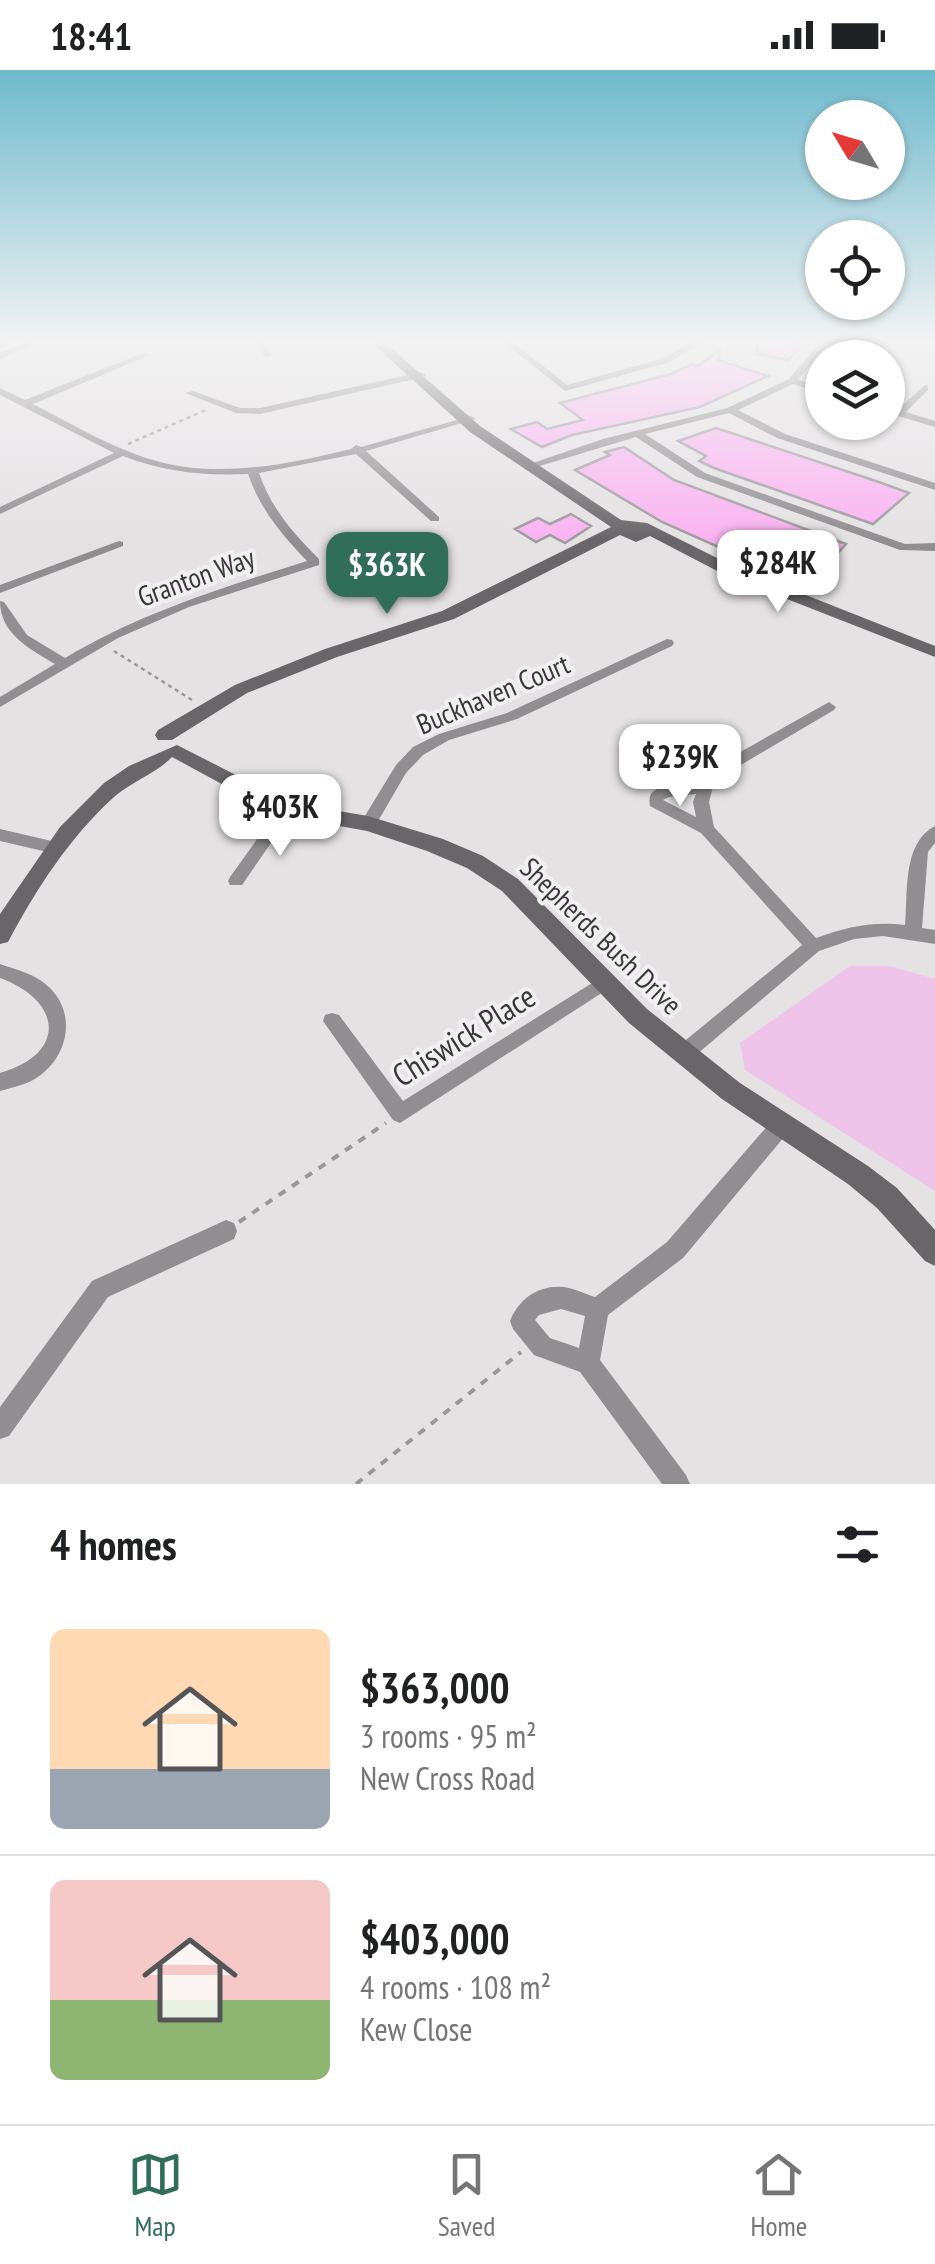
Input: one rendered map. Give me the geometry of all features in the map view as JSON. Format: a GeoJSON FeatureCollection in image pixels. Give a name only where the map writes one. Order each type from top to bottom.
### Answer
{"type":"FeatureCollection","features":[{"type":"Feature","properties":{"kind":"street"},"geometry":{"type":"LineString","coordinates":[[34,407],[121,450],[178,469],[252,469],[468,420]]}},
{"type":"Feature","properties":{"kind":"street"},"geometry":{"type":"LineString","coordinates":[[229,407],[260,411],[278,407]]}},
{"type":"Feature","properties":{"kind":"street"},"geometry":{"type":"LineString","coordinates":[[453,407],[631,531],[935,656]]}},
{"type":"Feature","properties":{"kind":"street"},"geometry":{"type":"LineString","coordinates":[[533,465],[736,407]]}},
{"type":"Feature","properties":{"kind":"street"},"geometry":{"type":"LineString","coordinates":[[730,410],[781,436],[935,487]]}},
{"type":"Feature","properties":{"kind":"street"},"geometry":{"type":"LineString","coordinates":[[905,415],[935,424]]}},
{"type":"Feature","properties":{"kind":"street"},"geometry":{"type":"LineString","coordinates":[[638,434],[701,475],[904,548],[935,547]]}},
{"type":"Feature","properties":{"kind":"street"},"geometry":{"type":"LineString","coordinates":[[356,448],[435,518]]}},
{"type":"Feature","properties":{"kind":"street"},"geometry":{"type":"LineString","coordinates":[[0,511],[121,450]]}},
{"type":"Feature","properties":{"kind":"street","name":"Granton Way"},"geometry":{"type":"LineString","coordinates":[[0,703],[100,642],[185,604],[315,562],[277,524],[261,499],[252,469]]}},
{"type":"Feature","properties":{"kind":"street"},"geometry":{"type":"LineString","coordinates":[[167,747],[206,709],[288,669],[448,614],[631,531]]}},
{"type":"Feature","properties":{"kind":"street"},"geometry":{"type":"LineString","coordinates":[[0,908],[50,846],[113,788],[167,747],[248,695],[336,658],[454,620],[631,531]]}},
{"type":"Feature","properties":{"kind":"street"},"geometry":{"type":"LineString","coordinates":[[0,589],[119,544]]}},
{"type":"Feature","properties":{"kind":"street"},"geometry":{"type":"LineString","coordinates":[[0,605],[22,638],[62,663]]}},
{"type":"Feature","properties":{"kind":"street","name":"Buckhaven Court"},"geometry":{"type":"LineString","coordinates":[[368,824],[402,769],[418,751],[444,737],[512,716],[667,642]]}},
{"type":"Feature","properties":{"kind":"street"},"geometry":{"type":"LineString","coordinates":[[813,946],[707,829],[656,802],[656,797],[667,790],[698,790],[717,772],[828,706]]}},
{"type":"Feature","properties":{"kind":"street","name":"Shepherds Bush Drive"},"geometry":{"type":"LineString","coordinates":[[167,747],[286,810],[368,824],[435,845],[474,862],[510,885],[605,982],[683,1054],[887,1198],[935,1252]]}},
{"type":"Feature","properties":{"kind":"street"},"geometry":{"type":"LineString","coordinates":[[706,785],[701,802],[707,829]]}},
{"type":"Feature","properties":{"kind":"street"},"geometry":{"type":"LineString","coordinates":[[236,882],[286,810]]}},
{"type":"Feature","properties":{"kind":"street"},"geometry":{"type":"LineString","coordinates":[[913,931],[920,850],[935,832]]}},
{"type":"Feature","properties":{"kind":"street"},"geometry":{"type":"LineString","coordinates":[[0,835],[50,846]]}},
{"type":"Feature","properties":{"kind":"street"},"geometry":{"type":"LineString","coordinates":[[0,935],[50,846]]}},
{"type":"Feature","properties":{"kind":"street"},"geometry":{"type":"LineString","coordinates":[[683,1054],[813,946],[854,932],[913,931],[935,937]]}},
{"type":"Feature","properties":{"kind":"street"},"geometry":{"type":"LineString","coordinates":[[0,971],[39,986],[53,1001],[59,1025],[55,1044],[36,1065],[17,1080],[0,1082]]}},
{"type":"Feature","properties":{"kind":"street","name":"Chiswick Place"},"geometry":{"type":"LineString","coordinates":[[332,1021],[400,1114],[605,982]]}},
{"type":"Feature","properties":{"kind":"street"},"geometry":{"type":"LineString","coordinates":[[588,1363],[598,1309],[675,1250],[783,1124]]}},
{"type":"Feature","properties":{"kind":"street"},"geometry":{"type":"LineString","coordinates":[[0,1427],[100,1289],[226,1231]]}},
{"type":"Feature","properties":{"kind":"street"},"geometry":{"type":"LineString","coordinates":[[598,1309],[561,1298],[532,1304],[521,1321],[534,1342],[588,1363],[678,1484]]}},
{"type":"Feature","properties":{"kind":"path"},"geometry":{"type":"LineString","coordinates":[[121,450],[214,407]]}},
{"type":"Feature","properties":{"kind":"path"},"geometry":{"type":"LineString","coordinates":[[100,642],[206,709]]}},
{"type":"Feature","properties":{"kind":"path"},"geometry":{"type":"LineString","coordinates":[[226,1231],[400,1114]]}},
{"type":"Feature","properties":{"kind":"path"},"geometry":{"type":"LineString","coordinates":[[356,1484],[534,1342]]}},
{"type":"Feature","properties":{"kind":"shaded area"},"geometry":{"type":"Polygon","coordinates":[[[850,966],[889,966],[935,979],[935,1191],[745,1070],[740,1043],[850,966]]]}},
{"type":"Feature","properties":{"kind":"building"},"geometry":{"type":"Polygon","coordinates":[[[565,407],[700,407],[572,435],[542,447],[511,429],[537,422],[547,429],[583,420],[565,407]]]}},
{"type":"Feature","properties":{"kind":"building"},"geometry":{"type":"Polygon","coordinates":[[[716,428],[909,493],[873,524],[714,468],[699,461],[706,456],[678,441],[716,428]]]}},
{"type":"Feature","properties":{"kind":"building"},"geometry":{"type":"Polygon","coordinates":[[[624,447],[674,480],[846,544],[825,567],[836,571],[821,585],[750,561],[662,522],[575,470],[610,455],[605,452],[624,447]]]}},
{"type":"Feature","properties":{"kind":"building"},"geometry":{"type":"Polygon","coordinates":[[[571,514],[591,526],[565,543],[550,535],[536,542],[515,529],[538,518],[550,524],[571,514]]]}}]}
